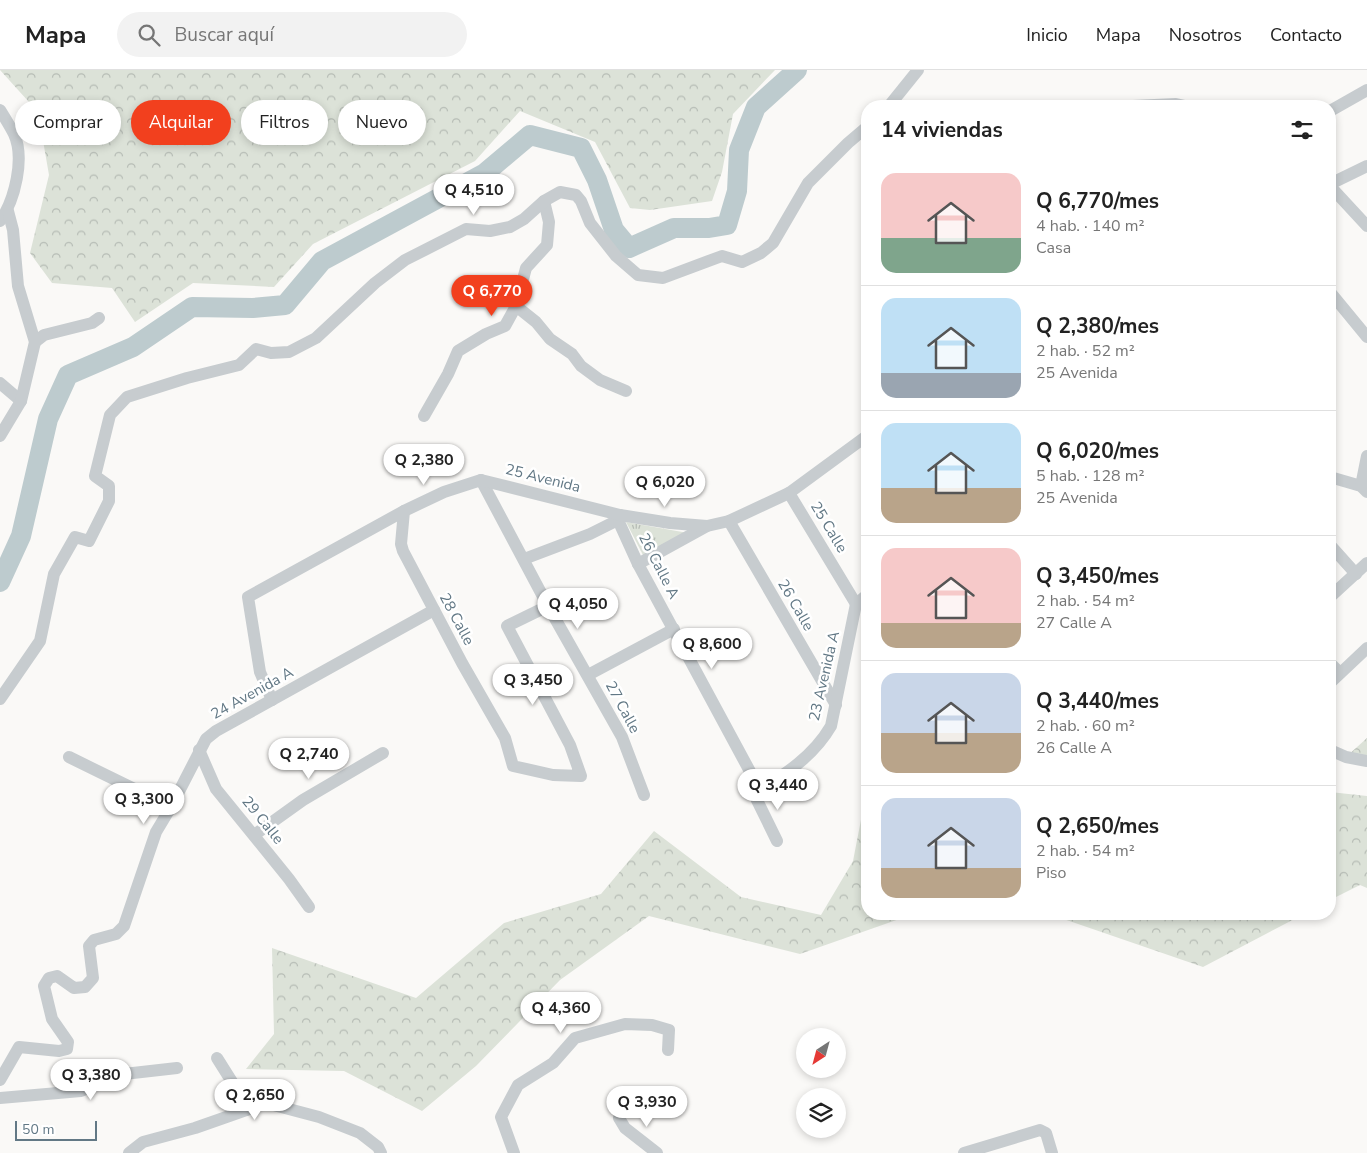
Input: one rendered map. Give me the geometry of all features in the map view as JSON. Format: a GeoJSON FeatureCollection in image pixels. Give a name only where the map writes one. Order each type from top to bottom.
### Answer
{"type":"FeatureCollection","features":[{"type":"Feature","properties":{"kind":"street"},"geometry":{"type":"LineString","coordinates":[[894,100],[918,70]]}},
{"type":"Feature","properties":{"kind":"street"},"geometry":{"type":"LineString","coordinates":[[1336,108],[1367,90]]}},
{"type":"Feature","properties":{"kind":"street"},"geometry":{"type":"LineString","coordinates":[[0,110],[15,135],[18,154],[17,179],[4,216],[13,230],[18,286],[35,342],[22,401],[0,436]]}},
{"type":"Feature","properties":{"kind":"street"},"geometry":{"type":"LineString","coordinates":[[0,699],[40,641],[54,574],[75,537],[89,541],[110,501],[109,486],[95,476],[110,415],[127,397],[187,378],[239,365],[256,349],[271,353],[289,352],[316,338],[375,283],[405,260],[466,229],[490,231],[510,227],[524,219],[544,201],[560,192],[576,195],[581,201],[590,223],[616,256],[638,276],[663,278],[722,256],[742,262],[761,253],[774,243],[808,183],[848,142],[861,132]]}},
{"type":"Feature","properties":{"kind":"street"},"geometry":{"type":"LineString","coordinates":[[1336,182],[1367,166]]}},
{"type":"Feature","properties":{"kind":"street"},"geometry":{"type":"LineString","coordinates":[[1336,192],[1367,226]]}},
{"type":"Feature","properties":{"kind":"street"},"geometry":{"type":"LineString","coordinates":[[424,416],[448,374],[458,351],[486,334],[505,326],[516,306],[526,268],[547,245],[549,222],[544,201]]}},
{"type":"Feature","properties":{"kind":"street"},"geometry":{"type":"LineString","coordinates":[[1336,299],[1367,337]]}},
{"type":"Feature","properties":{"kind":"street"},"geometry":{"type":"LineString","coordinates":[[516,306],[536,322],[550,339],[572,354],[581,366],[600,380],[626,391]]}},
{"type":"Feature","properties":{"kind":"street"},"geometry":{"type":"LineString","coordinates":[[35,342],[44,335],[92,323],[99,318]]}},
{"type":"Feature","properties":{"kind":"street"},"geometry":{"type":"LineString","coordinates":[[0,383],[22,401]]}},
{"type":"Feature","properties":{"kind":"street","name":"25 Avenida"},"geometry":{"type":"LineString","coordinates":[[638,564],[707,526],[729,521],[789,493],[861,440]]}},
{"type":"Feature","properties":{"kind":"street"},"geometry":{"type":"LineString","coordinates":[[1336,480],[1364,489],[1367,456]]}},
{"type":"Feature","properties":{"kind":"street","name":"25 Avenida"},"geometry":{"type":"LineString","coordinates":[[272,700],[260,672],[248,597],[404,511],[444,492],[481,480],[619,517],[707,526]]}},
{"type":"Feature","properties":{"kind":"street","name":"27 Calle"},"geometry":{"type":"LineString","coordinates":[[481,480],[548,606],[622,737],[644,794]]}},
{"type":"Feature","properties":{"kind":"street","name":"25 Calle"},"geometry":{"type":"LineString","coordinates":[[789,493],[856,604]]}},
{"type":"Feature","properties":{"kind":"street","name":"28 Calle"},"geometry":{"type":"LineString","coordinates":[[404,511],[401,544],[403,551],[505,738],[513,766],[553,776],[581,776],[570,745],[506,626],[548,606]]}},
{"type":"Feature","properties":{"kind":"street"},"geometry":{"type":"LineString","coordinates":[[524,560],[590,534],[619,517]]}},
{"type":"Feature","properties":{"kind":"street","name":"26 Calle A"},"geometry":{"type":"LineString","coordinates":[[619,517],[638,564],[674,629],[757,792],[777,841]]}},
{"type":"Feature","properties":{"kind":"street","name":"26 Calle"},"geometry":{"type":"LineString","coordinates":[[729,521],[836,705]]}},
{"type":"Feature","properties":{"kind":"street"},"geometry":{"type":"LineString","coordinates":[[1336,552],[1356,574]]}},
{"type":"Feature","properties":{"kind":"street"},"geometry":{"type":"LineString","coordinates":[[1336,592],[1367,563]]}},
{"type":"Feature","properties":{"kind":"street"},"geometry":{"type":"LineString","coordinates":[[856,604],[861,600]]}},
{"type":"Feature","properties":{"kind":"street","name":"23 Avenida A"},"geometry":{"type":"LineString","coordinates":[[757,792],[777,781],[807,758],[832,726],[856,604]]}},
{"type":"Feature","properties":{"kind":"street","name":"24 Avenida A"},"geometry":{"type":"LineString","coordinates":[[0,1080],[19,1047],[59,1051],[67,1049],[68,1042],[52,1019],[44,986],[49,978],[57,976],[74,988],[85,987],[93,978],[90,946],[94,940],[116,934],[124,926],[156,832],[206,739],[216,731],[434,610]]}},
{"type":"Feature","properties":{"kind":"street"},"geometry":{"type":"LineString","coordinates":[[588,675],[674,629]]}},
{"type":"Feature","properties":{"kind":"street"},"geometry":{"type":"LineString","coordinates":[[1336,677],[1367,648]]}},
{"type":"Feature","properties":{"kind":"street"},"geometry":{"type":"LineString","coordinates":[[1336,669],[1340,673]]}},
{"type":"Feature","properties":{"kind":"street","name":"29 Calle"},"geometry":{"type":"LineString","coordinates":[[199,750],[216,789],[290,879],[309,907]]}},
{"type":"Feature","properties":{"kind":"street"},"geometry":{"type":"LineString","coordinates":[[254,835],[303,800],[383,752]]}},
{"type":"Feature","properties":{"kind":"street"},"geometry":{"type":"LineString","coordinates":[[1336,753],[1346,757],[1367,761]]}},
{"type":"Feature","properties":{"kind":"street"},"geometry":{"type":"LineString","coordinates":[[69,757],[171,806]]}},
{"type":"Feature","properties":{"kind":"street"},"geometry":{"type":"LineString","coordinates":[[514,1153],[501,1117],[518,1086],[553,1063],[575,1038],[625,1024],[652,1025],[669,1030],[668,1050]]}},
{"type":"Feature","properties":{"kind":"street"},"geometry":{"type":"LineString","coordinates":[[216,1058],[234,1085],[246,1110]]}},
{"type":"Feature","properties":{"kind":"street"},"geometry":{"type":"LineString","coordinates":[[0,1098],[81,1091],[124,1074],[177,1068]]}},
{"type":"Feature","properties":{"kind":"street"},"geometry":{"type":"LineString","coordinates":[[129,1153],[143,1142],[195,1128],[266,1103],[319,1117],[360,1133],[378,1147],[381,1153]]}},
{"type":"Feature","properties":{"kind":"street"},"geometry":{"type":"LineString","coordinates":[[619,1118],[625,1128],[657,1153]]}},
{"type":"Feature","properties":{"kind":"street"},"geometry":{"type":"LineString","coordinates":[[964,1153],[1040,1130],[1046,1133],[1052,1153]]}},
{"type":"Feature","properties":{"kind":"green space"},"geometry":{"type":"Polygon","coordinates":[[[0,70],[775,70],[733,114],[722,172],[712,201],[650,210],[630,208],[595,142],[520,111],[475,161],[313,244],[274,287],[193,283],[135,322],[112,288],[52,283],[30,253],[49,175],[44,145],[121,145],[121,100],[27,100],[0,70]]]}},
{"type":"Feature","properties":{"kind":"green space"},"geometry":{"type":"Polygon","coordinates":[[[626,522],[688,533],[644,557],[626,522]]]}},
{"type":"Feature","properties":{"kind":"green space"},"geometry":{"type":"Polygon","coordinates":[[[1367,738],[1367,761],[1346,757],[1367,738]]]}},
{"type":"Feature","properties":{"kind":"green space"},"geometry":{"type":"Polygon","coordinates":[[[1336,793],[1367,796],[1367,888],[1360,885],[1336,897],[1336,793]]]}},
{"type":"Feature","properties":{"kind":"green space"},"geometry":{"type":"Polygon","coordinates":[[[861,820],[861,920],[896,920],[800,954],[649,916],[560,980],[476,1066],[422,1111],[344,1071],[246,1069],[274,1034],[272,948],[416,998],[504,923],[601,894],[654,831],[741,897],[821,915],[853,861],[861,820]]]}},
{"type":"Feature","properties":{"kind":"green space"},"geometry":{"type":"Polygon","coordinates":[[[1066,920],[1293,920],[1203,967],[1066,920]]]}},
{"type":"Feature","properties":{"kind":"waterway"},"geometry":{"type":"LineString","coordinates":[[0,582],[21,536],[48,419],[68,375],[133,347],[192,307],[253,308],[285,305],[322,261],[485,173],[530,135],[581,148],[597,180],[614,230],[629,248],[674,228],[709,228],[727,225],[737,191],[739,150],[756,107],[797,70]]}}]}
